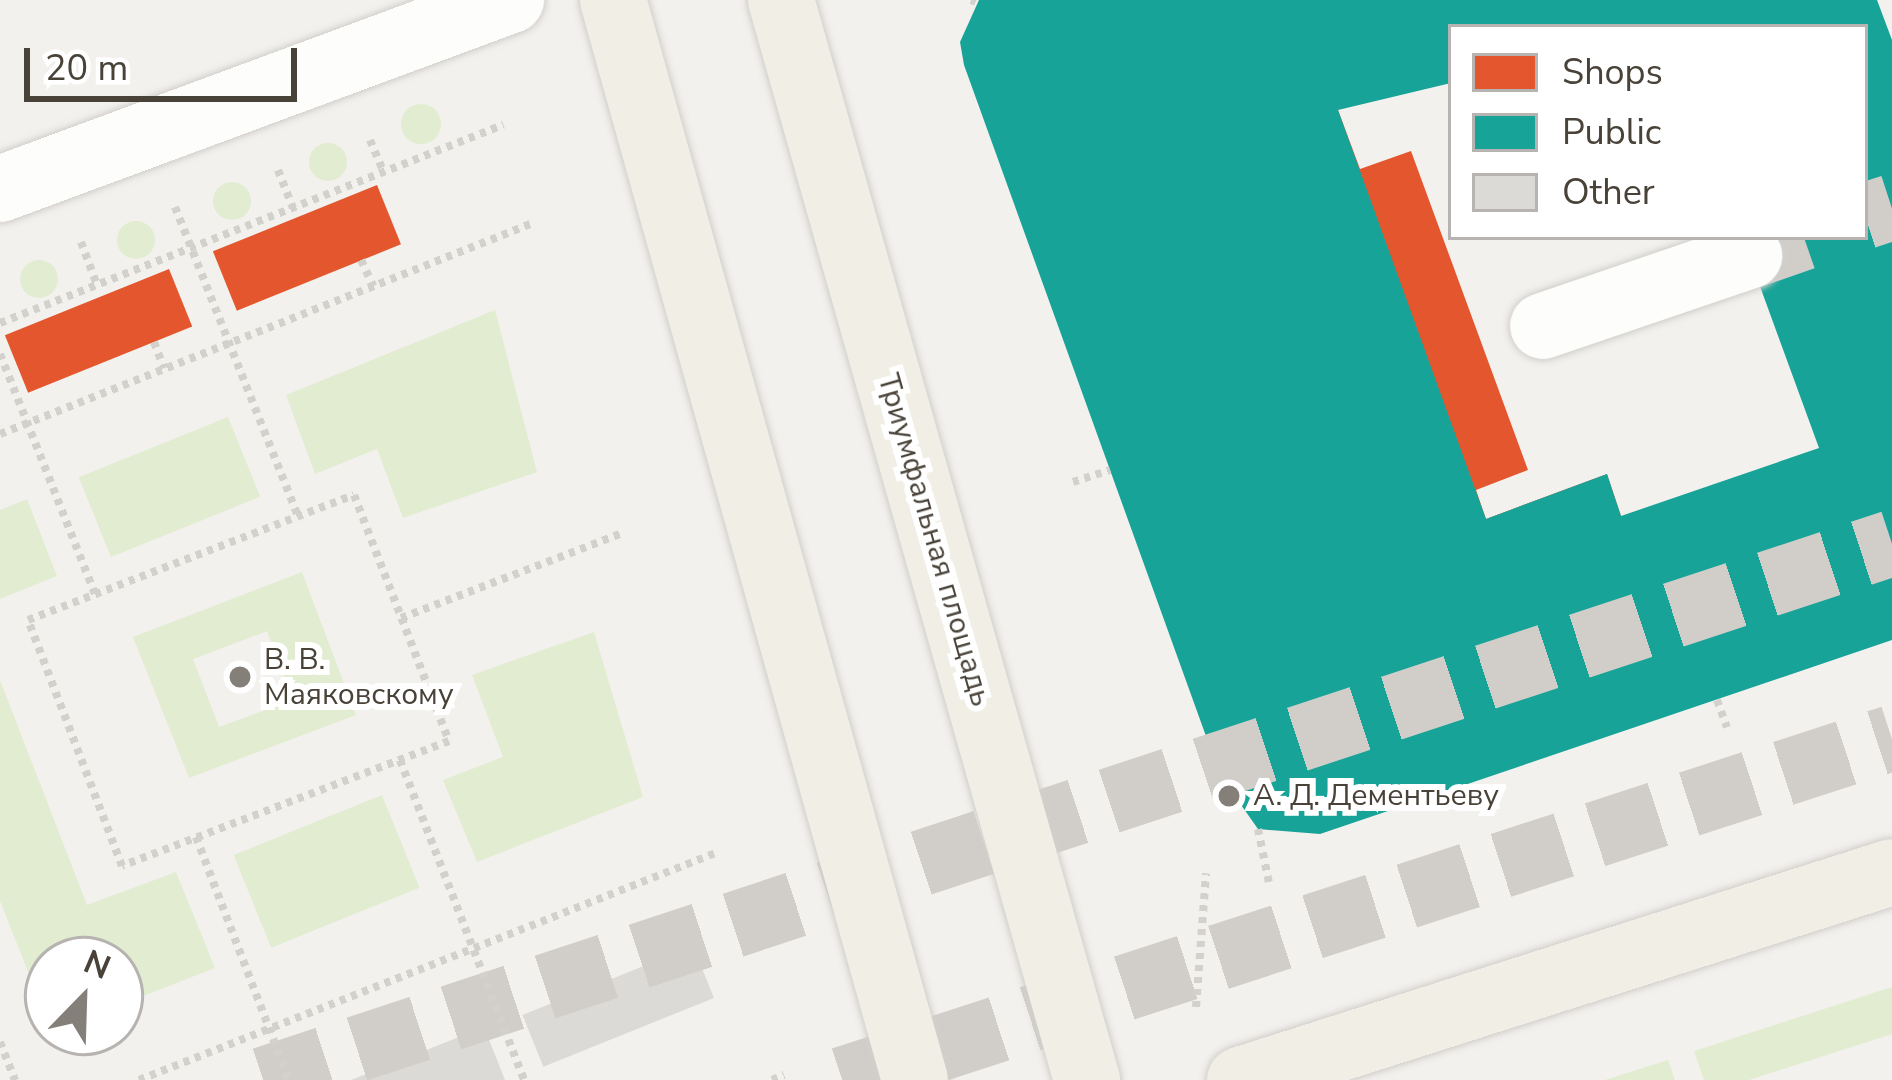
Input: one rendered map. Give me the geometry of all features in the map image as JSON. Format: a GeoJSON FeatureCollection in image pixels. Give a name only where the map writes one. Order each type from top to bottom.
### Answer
{"type":"FeatureCollection","features":[{"type":"Feature","properties":{"kind":"main road"},"geometry":{"type":"LineString","coordinates":[[613,0],[915,1080]]}},
{"type":"Feature","properties":{"kind":"main road","name":"Триумфальная площадь"},"geometry":{"type":"LineString","coordinates":[[781,0],[1088,1080]]}},
{"type":"Feature","properties":{"kind":"main road"},"geometry":{"type":"LineString","coordinates":[[1240,1080],[1892,872]]}},
{"type":"Feature","properties":{"kind":"lane"},"geometry":{"type":"LineString","coordinates":[[0,189],[511,0]]}},
{"type":"Feature","properties":{"kind":"lane"},"geometry":{"type":"LineString","coordinates":[[1544,326],[1749,256]]}},
{"type":"Feature","properties":{"kind":"path"},"geometry":{"type":"LineString","coordinates":[[0,323],[503,124]]}},
{"type":"Feature","properties":{"kind":"path"},"geometry":{"type":"LineString","coordinates":[[372,145],[383,172]]}},
{"type":"Feature","properties":{"kind":"path"},"geometry":{"type":"LineString","coordinates":[[282,180],[293,208]]}},
{"type":"Feature","properties":{"kind":"path"},"geometry":{"type":"LineString","coordinates":[[181,221],[298,516]]}},
{"type":"Feature","properties":{"kind":"path"},"geometry":{"type":"LineString","coordinates":[[0,434],[533,224]]}},
{"type":"Feature","properties":{"kind":"path"},"geometry":{"type":"LineString","coordinates":[[87,260],[97,285]]}},
{"type":"Feature","properties":{"kind":"path"},"geometry":{"type":"LineString","coordinates":[[362,260],[373,286]]}},
{"type":"Feature","properties":{"kind":"path"},"geometry":{"type":"LineString","coordinates":[[154,342],[164,368]]}},
{"type":"Feature","properties":{"kind":"path"},"geometry":{"type":"LineString","coordinates":[[0,354],[95,594]]}},
{"type":"Feature","properties":{"kind":"path"},"geometry":{"type":"LineString","coordinates":[[1073,482],[1110,470]]}},
{"type":"Feature","properties":{"kind":"path"},"geometry":{"type":"LineString","coordinates":[[354,495],[449,741],[122,866],[28,620],[298,516],[354,495]]}},
{"type":"Feature","properties":{"kind":"path"},"geometry":{"type":"LineString","coordinates":[[401,618],[623,533]]}},
{"type":"Feature","properties":{"kind":"path"},"geometry":{"type":"LineString","coordinates":[[1717,700],[1727,727]]}},
{"type":"Feature","properties":{"kind":"path"},"geometry":{"type":"LineString","coordinates":[[400,760],[524,1080]]}},
{"type":"Feature","properties":{"kind":"path"},"geometry":{"type":"LineString","coordinates":[[1258,829],[1268,884]]}},
{"type":"Feature","properties":{"kind":"path"},"geometry":{"type":"LineString","coordinates":[[196,837],[289,1080]]}},
{"type":"Feature","properties":{"kind":"path"},"geometry":{"type":"LineString","coordinates":[[140,1080],[718,852]]}},
{"type":"Feature","properties":{"kind":"path"},"geometry":{"type":"LineString","coordinates":[[1196,1006],[1206,873]]}},
{"type":"Feature","properties":{"kind":"path"},"geometry":{"type":"LineString","coordinates":[[0,1042],[15,1080]]}},
{"type":"Feature","properties":{"kind":"path"},"geometry":{"type":"LineString","coordinates":[[772,1080],[784,1075]]}},
{"type":"Feature","properties":{"kind":"green space"},"geometry":{"type":"Polygon","coordinates":[[[421,104],[435,110],[441,124],[435,138],[421,144],[407,138],[401,124],[407,110],[421,104]]]}},
{"type":"Feature","properties":{"kind":"green space"},"geometry":{"type":"Polygon","coordinates":[[[328,143],[342,148],[347,162],[342,176],[328,181],[314,176],[309,162],[314,148],[328,143]]]}},
{"type":"Feature","properties":{"kind":"green space"},"geometry":{"type":"Polygon","coordinates":[[[232,182],[246,187],[251,201],[246,215],[232,220],[218,215],[213,201],[218,187],[232,182]]]}},
{"type":"Feature","properties":{"kind":"green space"},"geometry":{"type":"Polygon","coordinates":[[[136,221],[150,226],[155,240],[150,254],[136,259],[122,254],[117,240],[122,226],[136,221]]]}},
{"type":"Feature","properties":{"kind":"green space"},"geometry":{"type":"Polygon","coordinates":[[[39,260],[53,265],[58,279],[53,293],[39,298],[25,293],[20,279],[25,265],[39,260]]]}},
{"type":"Feature","properties":{"kind":"green space"},"geometry":{"type":"Polygon","coordinates":[[[495,310],[537,472],[403,518],[377,449],[315,474],[286,395],[495,310]]]}},
{"type":"Feature","properties":{"kind":"green space"},"geometry":{"type":"Polygon","coordinates":[[[228,417],[260,497],[111,557],[79,477],[228,417]]]}},
{"type":"Feature","properties":{"kind":"green space"},"geometry":{"type":"Polygon","coordinates":[[[27,499],[57,576],[0,599],[0,510],[27,499]]]}},
{"type":"Feature","properties":{"kind":"green space"},"geometry":{"type":"Polygon","coordinates":[[[302,572],[356,715],[189,778],[133,637],[302,572]],[[267,631],[193,659],[219,727],[293,700],[267,631]]]}},
{"type":"Feature","properties":{"kind":"green space"},"geometry":{"type":"Polygon","coordinates":[[[594,632],[643,797],[477,862],[443,780],[503,757],[472,675],[594,632]]]}},
{"type":"Feature","properties":{"kind":"green space"},"geometry":{"type":"Polygon","coordinates":[[[0,680],[87,905],[176,872],[215,968],[144,996],[144,936],[24,936],[24,962],[0,901],[0,680]]]}},
{"type":"Feature","properties":{"kind":"green space"},"geometry":{"type":"Polygon","coordinates":[[[382,795],[419,888],[271,948],[234,855],[382,795]]]}},
{"type":"Feature","properties":{"kind":"green space"},"geometry":{"type":"Polygon","coordinates":[[[1892,987],[1892,1034],[1749,1080],[1704,1080],[1694,1051],[1892,987]]]}},
{"type":"Feature","properties":{"kind":"green space"},"geometry":{"type":"Polygon","coordinates":[[[1668,1060],[1675,1080],[1605,1080],[1668,1060]]]}},
{"type":"Feature","properties":{"kind":"building: Shops"},"geometry":{"type":"Polygon","coordinates":[[[1338,110],[1360,169],[1411,151],[1528,470],[1476,490],[1486,519],[1607,474],[1621,516],[1344,612],[1336,589],[1368,576],[1214,161],[1182,173],[1173,149],[1338,110]]]}},
{"type":"Feature","properties":{"kind":"building: Shops"},"geometry":{"type":"Polygon","coordinates":[[[377,185],[401,244],[237,311],[213,251],[377,185]]]}},
{"type":"Feature","properties":{"kind":"building: Shops"},"geometry":{"type":"Polygon","coordinates":[[[169,269],[192,326],[28,393],[5,335],[169,269]]]}},
{"type":"Feature","properties":{"kind":"building: Public"},"geometry":{"type":"Polygon","coordinates":[[[979,0],[1877,0],[1892,40],[1892,640],[1320,834],[1258,829],[1220,775],[964,65],[960,42],[979,0]],[[1448,24],[1448,84],[1338,110],[1486,519],[1607,474],[1621,516],[1819,448],[1743,240],[1868,240],[1868,24],[1448,24]]]}},
{"type":"Feature","properties":{"kind":"building: Other"},"geometry":{"type":"Polygon","coordinates":[[[693,946],[714,998],[543,1067],[522,1015],[693,946]]]}},
{"type":"Feature","properties":{"kind":"building: Other"},"geometry":{"type":"Polygon","coordinates":[[[484,1027],[505,1080],[351,1080],[484,1027]]]}},
{"type":"Feature","properties":{"kind":"tunnel"},"geometry":{"type":"LineString","coordinates":[[1868,215],[1892,207]]}},
{"type":"Feature","properties":{"kind":"tunnel"},"geometry":{"type":"LineString","coordinates":[[1749,256],[1795,240]]}},
{"type":"Feature","properties":{"kind":"tunnel"},"geometry":{"type":"LineString","coordinates":[[263,1080],[1892,543]]}},
{"type":"Feature","properties":{"kind":"tunnel"},"geometry":{"type":"LineString","coordinates":[[842,1080],[1892,738]]}},
{"type":"Feature","properties":{"kind":"place","name":"В. В. Маяковскому"},"geometry":{"type":"Point","coordinates":[240,677]}},
{"type":"Feature","properties":{"kind":"place","name":"А. Д. Дементьеву"},"geometry":{"type":"Point","coordinates":[1229,796]}}]}
